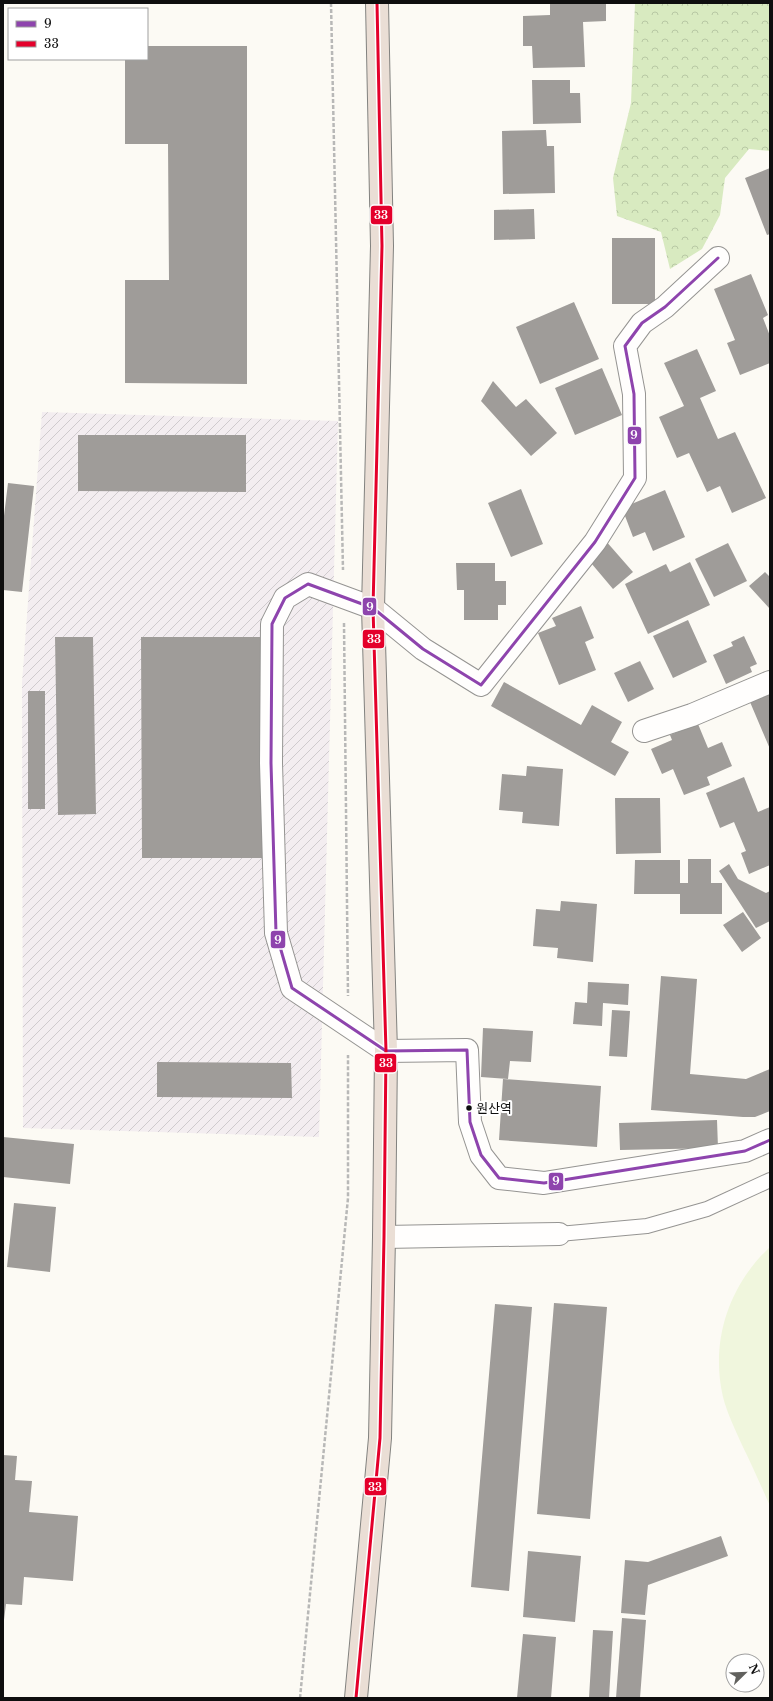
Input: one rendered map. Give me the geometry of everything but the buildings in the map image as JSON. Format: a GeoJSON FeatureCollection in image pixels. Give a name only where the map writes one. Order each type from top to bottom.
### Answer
{"type":"FeatureCollection","features":[{"type":"Feature","properties":{"kind":"highway"},"geometry":{"type":"LineString","coordinates":[[356,1698],[380,1438],[384,1238],[386,1052],[373,608],[382,246],[377,3]]}},
{"type":"Feature","properties":{"kind":"street"},"geometry":{"type":"LineString","coordinates":[[718,258],[665,307],[642,323],[625,346],[634,394],[635,478],[595,542],[481,685],[423,649],[373,608],[308,584],[285,598],[272,624],[271,763],[276,932],[292,988],[386,1052],[467,1050],[470,1122],[481,1155],[499,1178],[544,1183],[745,1151],[770,1140]]}},
{"type":"Feature","properties":{"kind":"street"},"geometry":{"type":"LineString","coordinates":[[644,731],[692,714],[770,682]]}},
{"type":"Feature","properties":{"kind":"street"},"geometry":{"type":"LineString","coordinates":[[384,1238],[559,1234]]}},
{"type":"Feature","properties":{"kind":"lane"},"geometry":{"type":"LineString","coordinates":[[559,1234],[647,1226],[707,1209],[770,1180]]}},
{"type":"Feature","properties":{"kind":"path"},"geometry":{"type":"LineString","coordinates":[[300,1698],[348,1198],[344,598],[331,3]]}},
{"type":"Feature","properties":{"kind":"shaded area"},"geometry":{"type":"Polygon","coordinates":[[[42,412],[338,421],[319,1137],[23,1128],[22,683],[42,412]]]}},
{"type":"Feature","properties":{"kind":"green space"},"geometry":{"type":"Polygon","coordinates":[[[635,3],[770,3],[770,151],[749,149],[725,178],[720,215],[702,249],[670,269],[661,232],[617,216],[613,178],[631,103],[635,3]]]}},
{"type":"Feature","properties":{"kind":"green space"},"geometry":{"type":"Polygon","coordinates":[[[770,1247],[770,1506],[731,1421],[723,1397],[719,1355],[721,1335],[726,1315],[734,1296],[756,1262],[770,1247]]]}},
{"type":"Feature","properties":{"kind":"transit line","name":"33"},"geometry":{"type":"LineString","coordinates":[[356,1698],[380,1438],[384,1237],[386,1051],[373,608],[382,246],[377,3]]}},
{"type":"Feature","properties":{"kind":"transit line","name":"9"},"geometry":{"type":"LineString","coordinates":[[718,258],[665,307],[642,323],[625,346],[634,394],[635,478],[595,542],[481,685],[423,649],[373,608],[308,584],[285,598],[272,624],[271,763],[276,933],[292,988],[386,1051],[467,1050],[470,1122],[481,1155],[499,1178],[544,1183],[745,1151],[770,1140]]}},
{"type":"Feature","properties":{"kind":"place","name":"원산역"},"geometry":{"type":"Point","coordinates":[469,1108]}}]}
